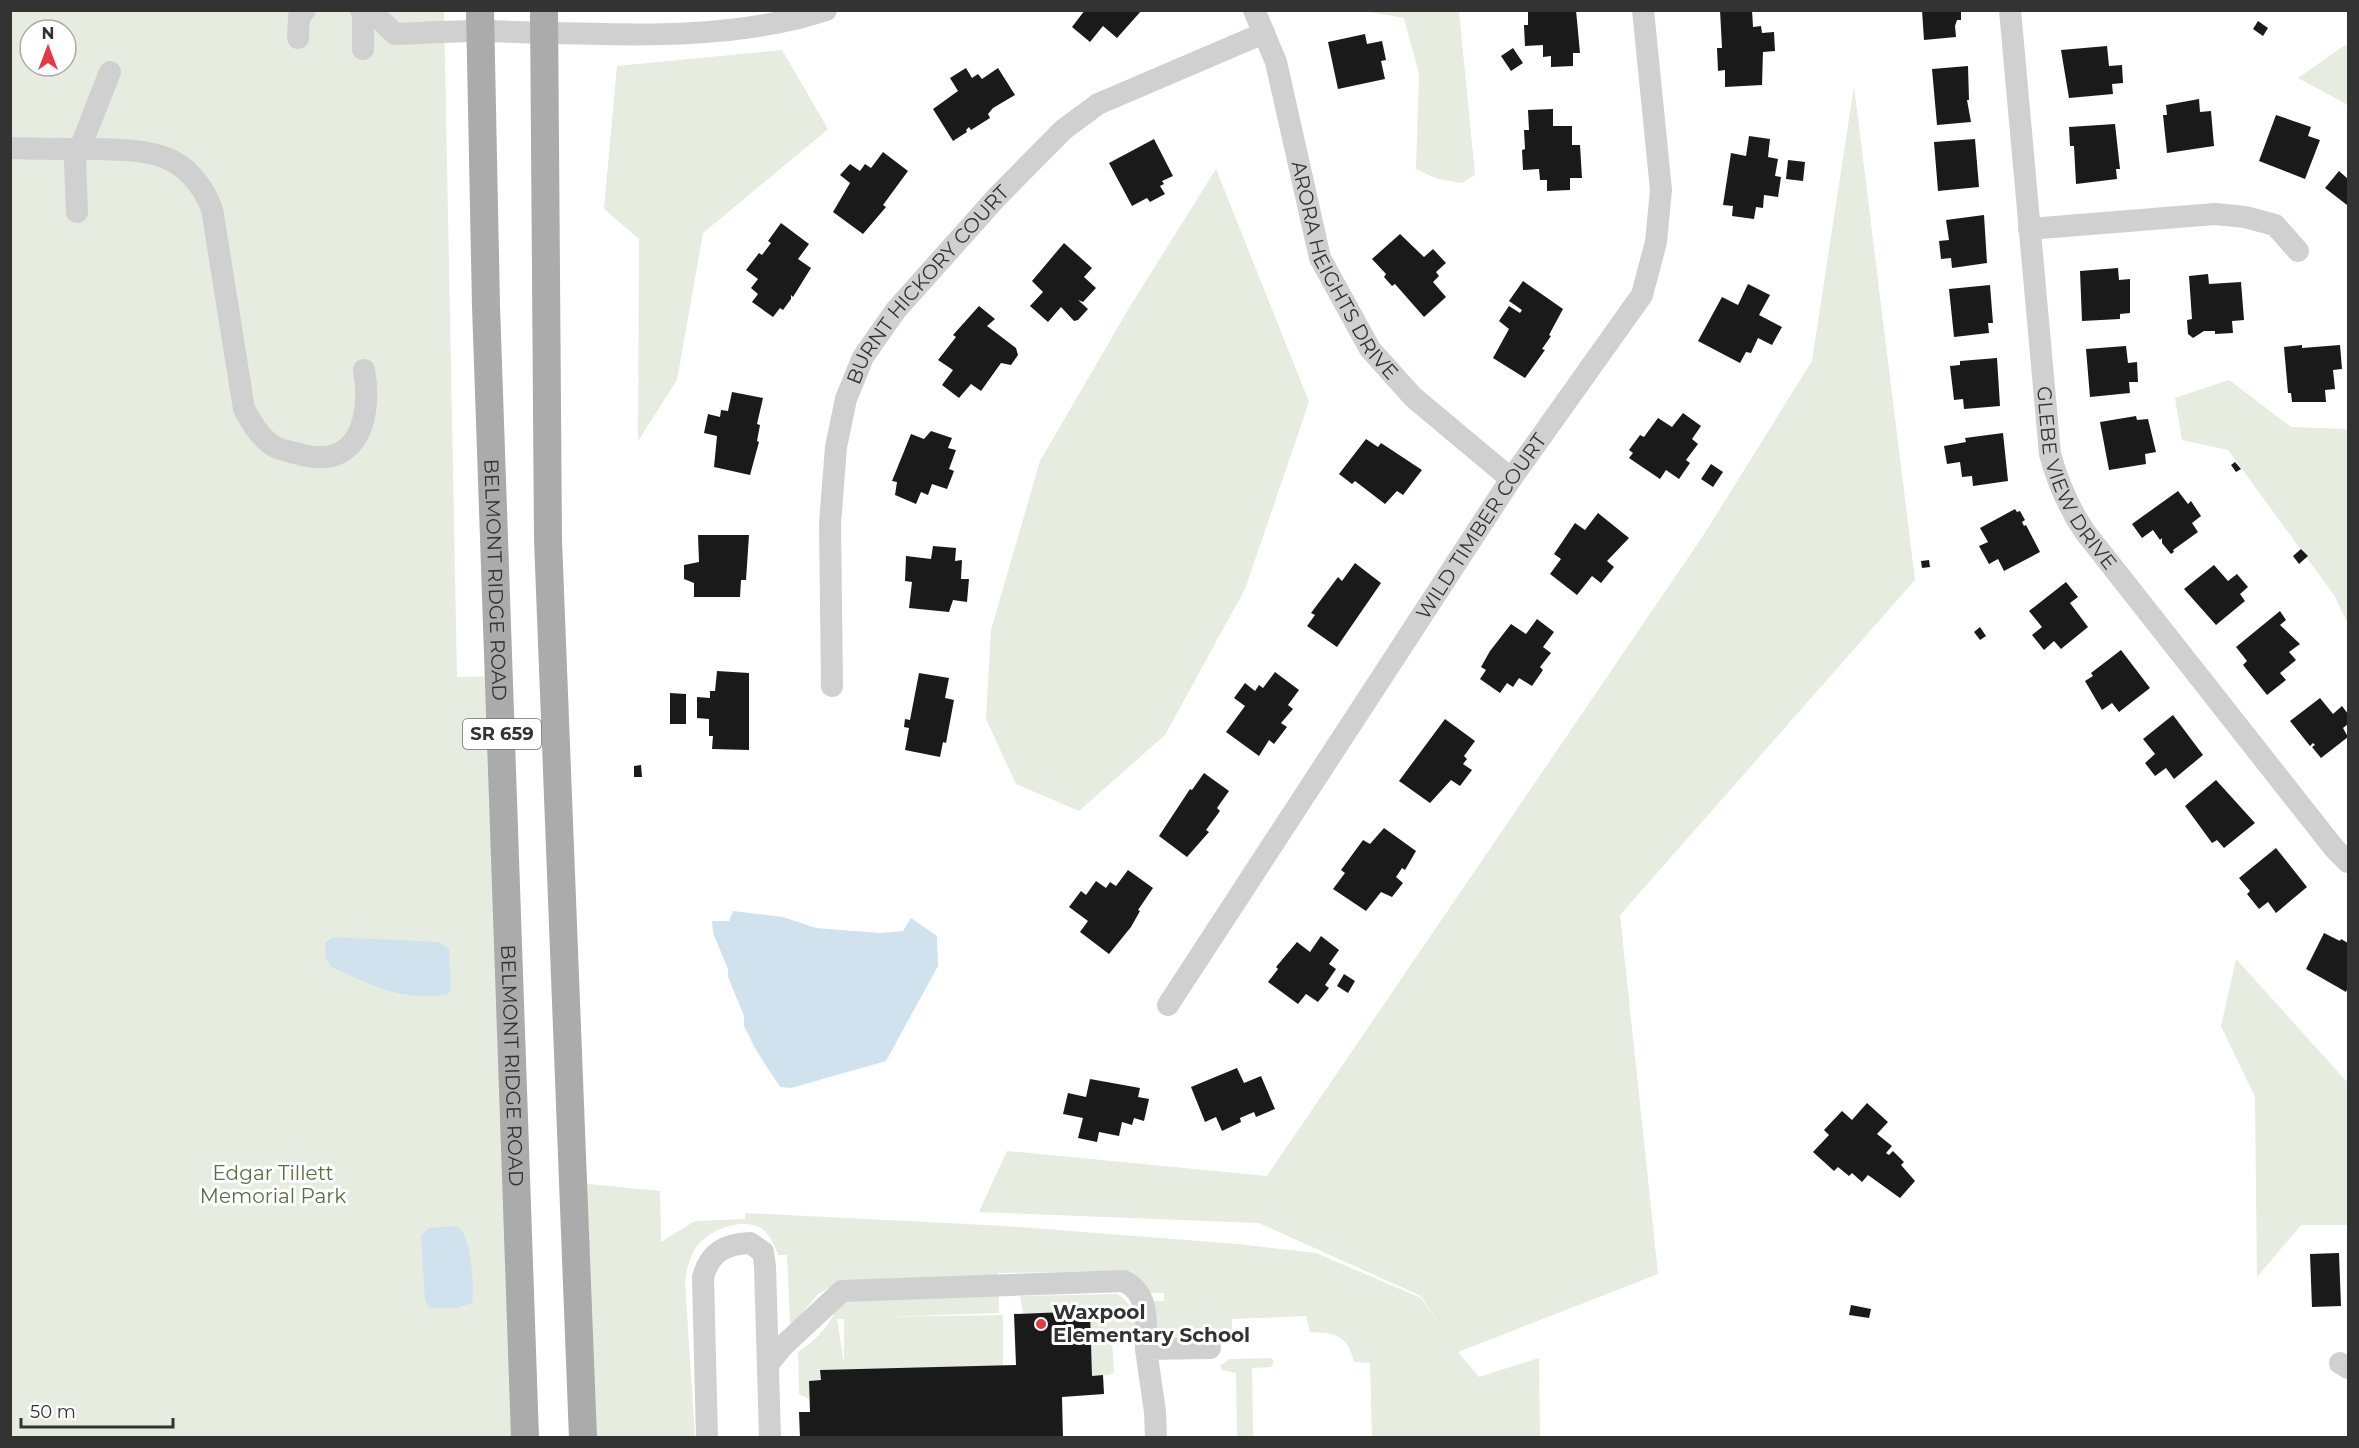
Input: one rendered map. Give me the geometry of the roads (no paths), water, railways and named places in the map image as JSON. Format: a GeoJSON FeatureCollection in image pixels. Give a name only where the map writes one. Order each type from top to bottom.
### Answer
{"type":"FeatureCollection","features":[{"type":"Feature","properties":{"kind":"main road","name":"BELMONT RIDGE ROAD"},"geometry":{"type":"LineString","coordinates":[[480,21],[487,318],[525,1437]]}},
{"type":"Feature","properties":{"kind":"main road","name":"SR 659"},"geometry":{"type":"LineString","coordinates":[[544,22],[548,540],[584,1437]]}},
{"type":"Feature","properties":{"kind":"street"},"geometry":{"type":"LineString","coordinates":[[298,38],[298,20],[305,10]]}},
{"type":"Feature","properties":{"kind":"street"},"geometry":{"type":"LineString","coordinates":[[368,11],[395,34],[480,21],[544,22],[690,33],[763,25],[826,10]]}},
{"type":"Feature","properties":{"kind":"street","name":"ARORA HEIGHTS DRIVE"},"geometry":{"type":"LineString","coordinates":[[1254,10],[1276,62],[1320,258],[1370,349],[1413,397],[1511,479]]}},
{"type":"Feature","properties":{"kind":"street","name":"WILD TIMBER COURT"},"geometry":{"type":"LineString","coordinates":[[1168,1005],[1511,479],[1642,295],[1656,242],[1661,190],[1643,10]]}},
{"type":"Feature","properties":{"kind":"street","name":"GLEBE VIEW DRIVE"},"geometry":{"type":"LineString","coordinates":[[2010,10],[2050,454],[2058,483],[2071,511],[2334,848],[2349,862]]}},
{"type":"Feature","properties":{"kind":"street"},"geometry":{"type":"LineString","coordinates":[[363,49],[368,11]]}},
{"type":"Feature","properties":{"kind":"street","name":"BURNT HICKORY COURT"},"geometry":{"type":"LineString","coordinates":[[832,686],[830,524],[836,447],[846,399],[863,357],[896,310],[996,198],[1063,130],[1098,104],[1264,33]]}},
{"type":"Feature","properties":{"kind":"street"},"geometry":{"type":"LineString","coordinates":[[77,212],[75,160],[110,72]]}},
{"type":"Feature","properties":{"kind":"street"},"geometry":{"type":"LineString","coordinates":[[10,148],[148,152],[174,160],[196,179],[212,209],[244,409],[256,431],[273,446],[318,458],[342,452],[355,441],[363,427],[367,401],[364,370]]}},
{"type":"Feature","properties":{"kind":"street"},"geometry":{"type":"LineString","coordinates":[[2030,230],[2225,215],[2245,217],[2275,225],[2298,251]]}},
{"type":"Feature","properties":{"kind":"street"},"geometry":{"type":"LineString","coordinates":[[707,1437],[703,1277],[708,1262],[719,1250],[733,1244],[750,1243],[763,1252],[770,1437]]}},
{"type":"Feature","properties":{"kind":"street"},"geometry":{"type":"LineString","coordinates":[[768,1364],[784,1345],[842,1291],[1124,1281],[1136,1287],[1142,1297],[1156,1437]]}},
{"type":"Feature","properties":{"kind":"street"},"geometry":{"type":"LineString","coordinates":[[1146,1349],[1210,1348]]}},
{"type":"Feature","properties":{"kind":"water"},"geometry":{"type":"Polygon","coordinates":[[[733,911],[783,917],[816,928],[879,933],[903,931],[911,918],[937,936],[938,966],[886,1061],[791,1088],[780,1087],[756,1050],[744,1026],[744,1016],[713,933],[712,921],[729,921],[733,911]]]}},
{"type":"Feature","properties":{"kind":"water"},"geometry":{"type":"Polygon","coordinates":[[[333,937],[438,942],[449,949],[451,989],[448,994],[433,996],[403,994],[375,986],[333,968],[326,960],[325,943],[333,937]]]}},
{"type":"Feature","properties":{"kind":"water"},"geometry":{"type":"Polygon","coordinates":[[[457,1226],[466,1239],[469,1250],[473,1286],[472,1303],[456,1308],[430,1308],[425,1300],[421,1236],[429,1228],[457,1226]]]}},
{"type":"Feature","properties":{"kind":"place","name":"Waxpool Elementary School"},"geometry":{"type":"Point","coordinates":[1041,1324]}},
{"type":"Feature","properties":{"kind":"park label","name":"Edgar Tillett Memorial Park"},"geometry":{"type":"Point","coordinates":[273,1184]}}]}
